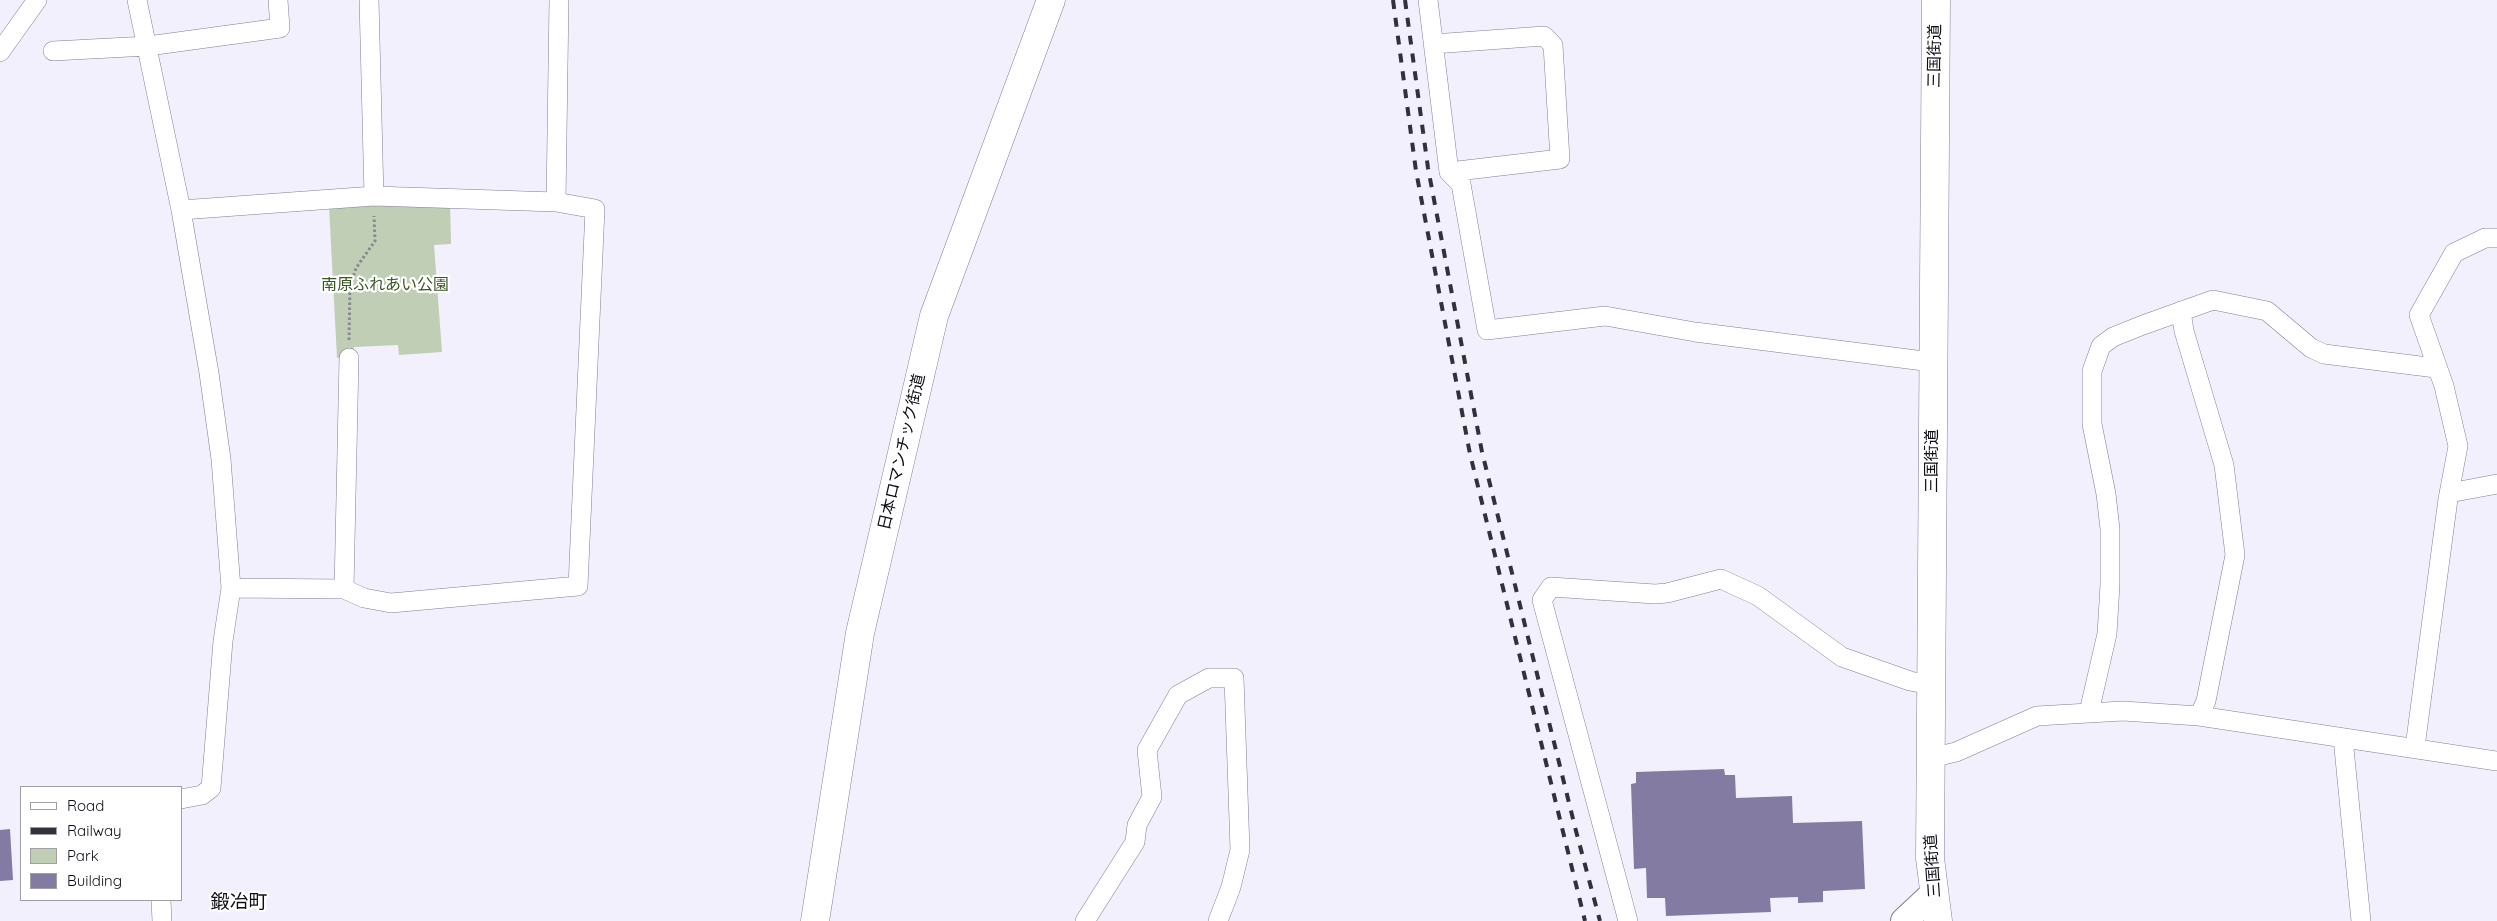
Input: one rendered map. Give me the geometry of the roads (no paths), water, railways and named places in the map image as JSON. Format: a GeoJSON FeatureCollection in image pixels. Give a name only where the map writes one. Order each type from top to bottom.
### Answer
{"type":"FeatureCollection","features":[{"type":"Feature","properties":{"kind":"highway","name":"日本ロマンチック街道"},"geometry":{"type":"LineString","coordinates":[[815,921],[860,633],[934,316],[1051,0]]}},
{"type":"Feature","properties":{"kind":"highway","name":"三国街道"},"geometry":{"type":"LineString","coordinates":[[1936,0],[1930,858],[1938,921]]}},
{"type":"Feature","properties":{"kind":"street"},"geometry":{"type":"LineString","coordinates":[[0,52],[37,0]]}},
{"type":"Feature","properties":{"kind":"street"},"geometry":{"type":"LineString","coordinates":[[137,0],[181,210],[220,450],[231,588],[223,641],[211,788],[202,795],[182,799]]}},
{"type":"Feature","properties":{"kind":"street"},"geometry":{"type":"LineString","coordinates":[[53,51],[148,46],[280,28],[278,0]]}},
{"type":"Feature","properties":{"kind":"street"},"geometry":{"type":"LineString","coordinates":[[369,0],[374,196]]}},
{"type":"Feature","properties":{"kind":"street"},"geometry":{"type":"LineString","coordinates":[[556,202],[560,0]]}},
{"type":"Feature","properties":{"kind":"street"},"geometry":{"type":"LineString","coordinates":[[1428,0],[1448,172],[1461,184],[1487,330],[1605,316],[1695,332],[1932,362]]}},
{"type":"Feature","properties":{"kind":"street"},"geometry":{"type":"LineString","coordinates":[[1433,44],[1544,36],[1553,45],[1560,159],[1448,172]]}},
{"type":"Feature","properties":{"kind":"street"},"geometry":{"type":"LineString","coordinates":[[181,210],[374,196],[556,202],[594,209],[578,586],[391,603],[364,598],[344,589],[231,588]]}},
{"type":"Feature","properties":{"kind":"street"},"geometry":{"type":"LineString","coordinates":[[2415,747],[2449,493],[2458,446],[2444,386],[2436,368],[2419,315],[2454,253],[2485,238],[2497,238]]}},
{"type":"Feature","properties":{"kind":"street"},"geometry":{"type":"LineString","coordinates":[[2089,712],[2107,634],[2110,585],[2110,529],[2106,494],[2092,424],[2092,371],[2094,361],[2101,346],[2113,337],[2213,300],[2267,311],[2311,348],[2324,354],[2436,368]]}},
{"type":"Feature","properties":{"kind":"street"},"geometry":{"type":"LineString","coordinates":[[2181,311],[2184,331],[2224,465],[2235,555],[2206,701],[2199,716]]}},
{"type":"Feature","properties":{"kind":"street"},"geometry":{"type":"LineString","coordinates":[[344,589],[349,358]]}},
{"type":"Feature","properties":{"kind":"street"},"geometry":{"type":"LineString","coordinates":[[2449,493],[2497,484]]}},
{"type":"Feature","properties":{"kind":"street"},"geometry":{"type":"LineString","coordinates":[[1628,921],[1542,600],[1551,587],[1655,594],[1721,579],[1758,596],[1842,657],[1910,681],[1930,685]]}},
{"type":"Feature","properties":{"kind":"street"},"geometry":{"type":"LineString","coordinates":[[1086,921],[1135,842],[1137,825],[1152,797],[1147,750],[1178,695],[1209,678],[1234,678],[1240,850],[1231,887],[1218,921]]}},
{"type":"Feature","properties":{"kind":"street"},"geometry":{"type":"LineString","coordinates":[[1930,758],[1956,752],[2036,716],[2089,712],[2160,712],[2199,716],[2497,760]]}},
{"type":"Feature","properties":{"kind":"street"},"geometry":{"type":"LineString","coordinates":[[2343,738],[2361,921]]}},
{"type":"Feature","properties":{"kind":"street"},"geometry":{"type":"LineString","coordinates":[[1904,921],[1934,893]]}},
{"type":"Feature","properties":{"kind":"street"},"geometry":{"type":"LineString","coordinates":[[161,901],[162,921]]}},
{"type":"Feature","properties":{"kind":"railway"},"geometry":{"type":"LineString","coordinates":[[1393,0],[1416,171],[1470,454],[1585,921]]}},
{"type":"Feature","properties":{"kind":"railway"},"geometry":{"type":"LineString","coordinates":[[1405,0],[1428,168],[1482,452],[1600,921]]}},
{"type":"Feature","properties":{"kind":"district","name":"鍛冶町"},"geometry":{"type":"Point","coordinates":[239,902]}},
{"type":"Feature","properties":{"kind":"park label","name":"南原ふれあい公園"},"geometry":{"type":"Point","coordinates":[385,285]}}]}
